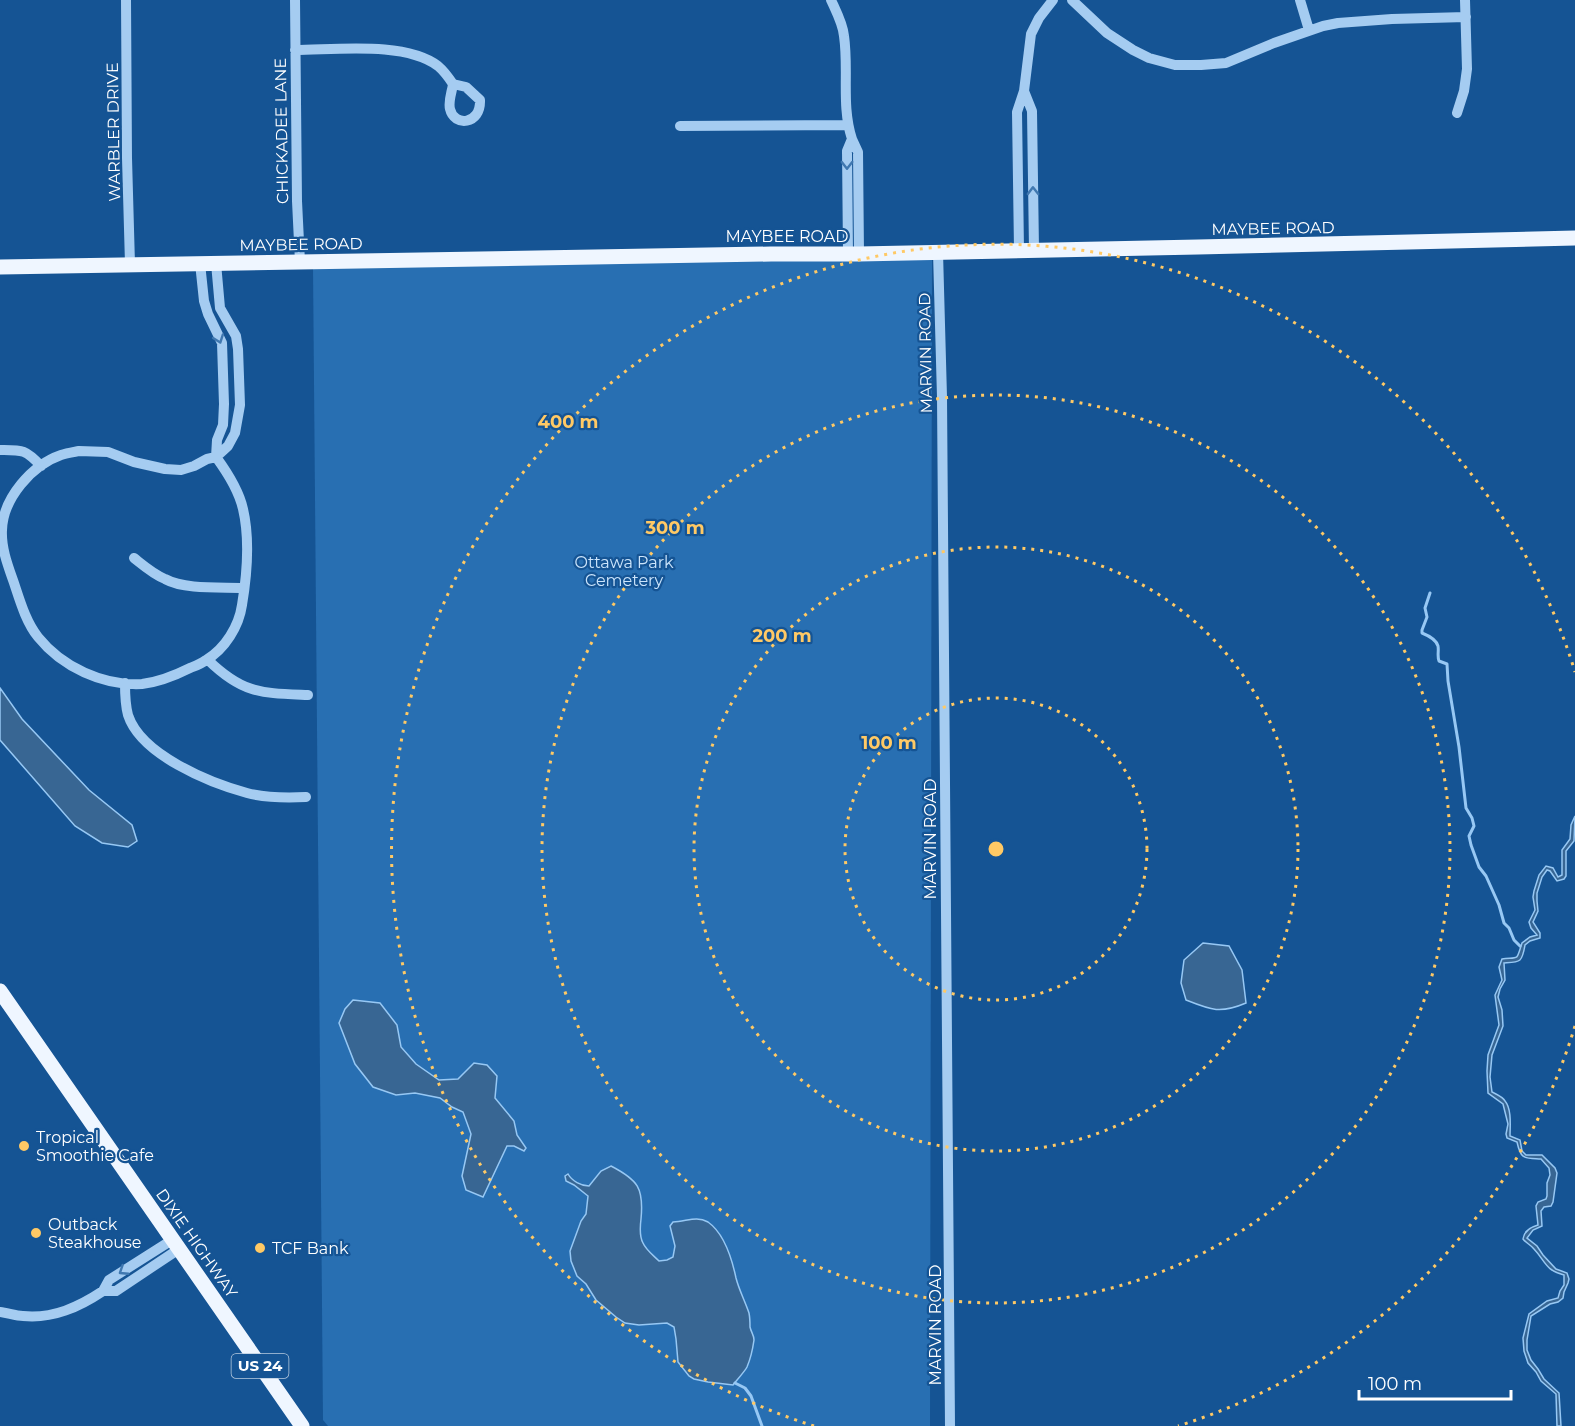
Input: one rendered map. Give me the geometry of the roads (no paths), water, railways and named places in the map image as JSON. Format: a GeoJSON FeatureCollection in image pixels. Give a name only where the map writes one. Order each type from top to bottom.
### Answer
{"type":"FeatureCollection","features":[{"type":"Feature","properties":{"kind":"main road","name":"MAYBEE ROAD"},"geometry":{"type":"LineString","coordinates":[[0,267],[853,254],[1575,238]]}},
{"type":"Feature","properties":{"kind":"main road","name":"DIXIE HIGHWAY"},"geometry":{"type":"LineString","coordinates":[[0,992],[302,1426]]}},
{"type":"Feature","properties":{"kind":"street","name":"WARBLER DRIVE"},"geometry":{"type":"LineString","coordinates":[[126,0],[130,264]]}},
{"type":"Feature","properties":{"kind":"street","name":"CHICKADEE LANE"},"geometry":{"type":"LineString","coordinates":[[295,0],[297,201],[300,262]]}},
{"type":"Feature","properties":{"kind":"street"},"geometry":{"type":"LineString","coordinates":[[831,0],[844,34],[848,125],[858,152],[853,189],[853,254]]}},
{"type":"Feature","properties":{"kind":"street"},"geometry":{"type":"LineString","coordinates":[[1027,250],[1018,162],[1017,112],[1024,91],[1031,34],[1039,18],[1053,0]]}},
{"type":"Feature","properties":{"kind":"street"},"geometry":{"type":"LineString","coordinates":[[1072,0],[1107,33],[1133,50],[1149,58],[1174,65],[1226,63],[1309,30],[1338,23],[1466,17]]}},
{"type":"Feature","properties":{"kind":"street"},"geometry":{"type":"LineString","coordinates":[[1300,0],[1309,30]]}},
{"type":"Feature","properties":{"kind":"street"},"geometry":{"type":"LineString","coordinates":[[1457,113],[1464,91],[1467,69],[1465,0]]}},
{"type":"Feature","properties":{"kind":"street"},"geometry":{"type":"LineString","coordinates":[[295,50],[383,50],[405,53],[427,60],[439,67],[453,84]]}},
{"type":"Feature","properties":{"kind":"street"},"geometry":{"type":"LineString","coordinates":[[1024,91],[1032,111],[1033,161],[1027,250]]}},
{"type":"Feature","properties":{"kind":"street"},"geometry":{"type":"LineString","coordinates":[[680,126],[848,125]]}},
{"type":"Feature","properties":{"kind":"street"},"geometry":{"type":"LineString","coordinates":[[1018,162],[1033,161]]}},
{"type":"Feature","properties":{"kind":"street","name":"MARVIN ROAD"},"geometry":{"type":"LineString","coordinates":[[938,252],[942,398],[950,1426]]}},
{"type":"Feature","properties":{"kind":"street"},"geometry":{"type":"LineString","coordinates":[[208,263],[204,301],[222,343],[224,404],[216,457],[226,471],[243,507],[247,551],[239,618],[222,646],[208,660],[175,675],[142,684],[90,676],[65,662],[37,636],[26,617],[2,543],[4,516],[14,495],[34,471],[61,455],[79,451],[108,452],[143,465],[181,470],[216,457],[228,446],[235,433],[240,405],[238,349],[236,336],[220,308],[208,263]]}},
{"type":"Feature","properties":{"kind":"street"},"geometry":{"type":"LineString","coordinates":[[208,314],[220,308]]}},
{"type":"Feature","properties":{"kind":"street"},"geometry":{"type":"LineString","coordinates":[[224,404],[240,405]]}},
{"type":"Feature","properties":{"kind":"street"},"geometry":{"type":"LineString","coordinates":[[0,450],[19,449],[31,455],[41,466]]}},
{"type":"Feature","properties":{"kind":"street"},"geometry":{"type":"LineString","coordinates":[[134,558],[166,580],[179,584],[243,588]]}},
{"type":"Feature","properties":{"kind":"street"},"geometry":{"type":"LineString","coordinates":[[208,660],[235,682],[249,689],[265,693],[308,695]]}},
{"type":"Feature","properties":{"kind":"street"},"geometry":{"type":"LineString","coordinates":[[125,683],[124,699],[128,717],[137,731],[148,744],[181,767],[248,793],[273,797],[306,797]]}},
{"type":"Feature","properties":{"kind":"street"},"geometry":{"type":"LineString","coordinates":[[0,1312],[42,1316],[75,1308],[103,1291],[109,1280],[176,1244]]}},
{"type":"Feature","properties":{"kind":"waterway"},"geometry":{"type":"LineString","coordinates":[[1430,593],[1425,608],[1427,617],[1422,633],[1435,641],[1438,646],[1439,661],[1447,664],[1466,808],[1474,826],[1469,836],[1471,845],[1479,867],[1486,876],[1499,905],[1504,923],[1520,946]]}},
{"type":"Feature","properties":{"kind":"waterway"},"geometry":{"type":"LineString","coordinates":[[735,1383],[745,1388],[751,1396],[762,1426]]}},
{"type":"Feature","properties":{"kind":"place","name":"Tropical Smoothie Cafe"},"geometry":{"type":"Point","coordinates":[24,1146]}},
{"type":"Feature","properties":{"kind":"place","name":"Outback Steakhouse"},"geometry":{"type":"Point","coordinates":[36,1233]}},
{"type":"Feature","properties":{"kind":"place","name":"TCF Bank"},"geometry":{"type":"Point","coordinates":[260,1248]}},
{"type":"Feature","properties":{"kind":"park label","name":"Ottawa Park Cemetery"},"geometry":{"type":"Point","coordinates":[624,571]}}]}
